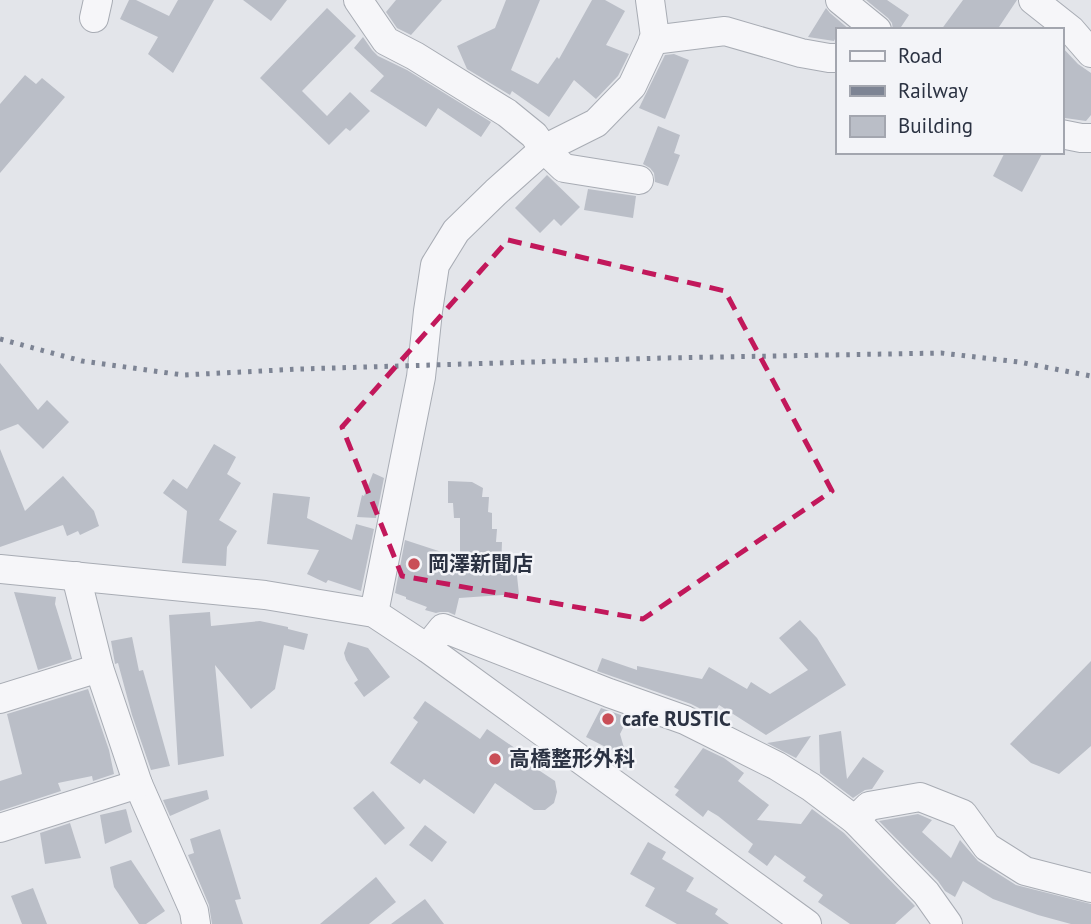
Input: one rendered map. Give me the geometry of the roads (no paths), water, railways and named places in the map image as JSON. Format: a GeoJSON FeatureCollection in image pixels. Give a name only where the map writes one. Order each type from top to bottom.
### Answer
{"type":"FeatureCollection","features":[{"type":"Feature","properties":{"kind":"street"},"geometry":{"type":"LineString","coordinates":[[358,0],[386,41],[507,113],[534,135],[564,168],[639,180]]}},
{"type":"Feature","properties":{"kind":"street"},"geometry":{"type":"LineString","coordinates":[[374,613],[421,377],[435,265],[456,231],[496,192],[544,149],[596,123],[632,86],[655,37],[650,0]]}},
{"type":"Feature","properties":{"kind":"street"},"geometry":{"type":"LineString","coordinates":[[840,0],[875,28]]}},
{"type":"Feature","properties":{"kind":"street"},"geometry":{"type":"LineString","coordinates":[[1033,0],[1071,30],[1091,53]]}},
{"type":"Feature","properties":{"kind":"street"},"geometry":{"type":"LineString","coordinates":[[653,40],[726,31],[801,53],[836,58]]}},
{"type":"Feature","properties":{"kind":"street"},"geometry":{"type":"LineString","coordinates":[[1063,134],[1091,138]]}},
{"type":"Feature","properties":{"kind":"street"},"geometry":{"type":"LineString","coordinates":[[0,569],[265,595],[374,613],[807,924]]}},
{"type":"Feature","properties":{"kind":"street"},"geometry":{"type":"LineString","coordinates":[[76,576],[99,668],[138,784],[194,911],[196,924]]}},
{"type":"Feature","properties":{"kind":"street"},"geometry":{"type":"LineString","coordinates":[[426,648],[443,628],[609,694],[685,720],[777,766],[855,820],[926,893],[948,924]]}},
{"type":"Feature","properties":{"kind":"street"},"geometry":{"type":"LineString","coordinates":[[0,699],[99,668]]}},
{"type":"Feature","properties":{"kind":"street"},"geometry":{"type":"LineString","coordinates":[[0,828],[138,784]]}},
{"type":"Feature","properties":{"kind":"street"},"geometry":{"type":"LineString","coordinates":[[855,820],[869,806],[920,797],[963,814],[987,847],[1025,871],[1091,888]]}},
{"type":"Feature","properties":{"kind":"railway"},"geometry":{"type":"LineString","coordinates":[[0,339],[82,361],[183,375],[664,358],[941,353],[1019,362],[1091,376]]}},
{"type":"Feature","properties":{"kind":"place","name":"岡澤新聞店"},"geometry":{"type":"Point","coordinates":[414,564]}},
{"type":"Feature","properties":{"kind":"place","name":"cafe RUSTIC"},"geometry":{"type":"Point","coordinates":[608,719]}},
{"type":"Feature","properties":{"kind":"place","name":"高橋整形外科"},"geometry":{"type":"Point","coordinates":[495,759]}}]}
